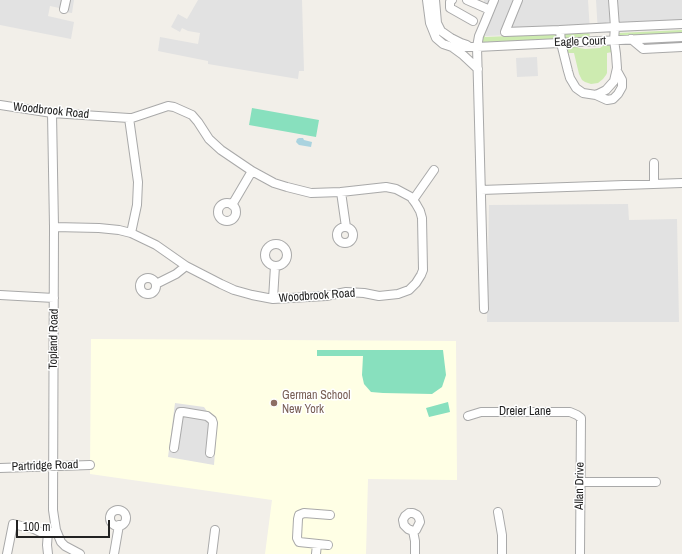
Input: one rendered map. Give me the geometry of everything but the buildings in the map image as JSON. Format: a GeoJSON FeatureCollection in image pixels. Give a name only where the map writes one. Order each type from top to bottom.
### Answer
{"type":"FeatureCollection","features":[{"type":"Feature","properties":{"kind":"street"},"geometry":{"type":"LineString","coordinates":[[64,9],[66,0]]}},
{"type":"Feature","properties":{"kind":"street"},"geometry":{"type":"LineString","coordinates":[[427,0],[430,24],[436,38],[443,44],[452,47],[478,69]]}},
{"type":"Feature","properties":{"kind":"street","name":"Eagle Court"},"geometry":{"type":"LineString","coordinates":[[435,0],[437,23],[441,31],[461,44],[477,47]]}},
{"type":"Feature","properties":{"kind":"street"},"geometry":{"type":"LineString","coordinates":[[452,0],[450,2],[450,8],[472,21]]}},
{"type":"Feature","properties":{"kind":"street"},"geometry":{"type":"LineString","coordinates":[[467,0],[490,10]]}},
{"type":"Feature","properties":{"kind":"street"},"geometry":{"type":"LineString","coordinates":[[484,309],[477,47],[479,36],[494,0]]}},
{"type":"Feature","properties":{"kind":"street"},"geometry":{"type":"LineString","coordinates":[[518,0],[505,32],[682,24]]}},
{"type":"Feature","properties":{"kind":"street"},"geometry":{"type":"LineString","coordinates":[[596,95],[606,90],[614,81],[617,70],[614,40],[615,27],[613,0]]}},
{"type":"Feature","properties":{"kind":"street"},"geometry":{"type":"LineString","coordinates":[[560,30],[561,43],[570,78],[576,88],[583,93],[596,95],[607,100],[612,99],[618,94],[622,87],[622,80],[617,70]]}},
{"type":"Feature","properties":{"kind":"street","name":"Eagle Court"},"geometry":{"type":"LineString","coordinates":[[452,47],[682,37]]}},
{"type":"Feature","properties":{"kind":"street"},"geometry":{"type":"LineString","coordinates":[[631,40],[643,49],[682,47]]}},
{"type":"Feature","properties":{"kind":"street","name":"Woodbrook Road"},"geometry":{"type":"LineString","coordinates":[[0,105],[52,112],[128,118],[168,106],[174,107],[192,115],[209,140],[221,150],[252,171],[274,183],[311,193],[341,192],[386,187],[396,189],[410,197],[420,211],[422,218],[423,270],[416,283],[409,290],[398,294],[379,296],[346,292],[326,296],[273,298],[252,295],[234,290],[186,266],[156,246],[130,233],[119,230],[99,228],[54,227]]}},
{"type":"Feature","properties":{"kind":"street","name":"Topland Road"},"geometry":{"type":"LineString","coordinates":[[52,112],[54,227],[54,466],[52,531],[61,542],[80,554]]}},
{"type":"Feature","properties":{"kind":"street"},"geometry":{"type":"LineString","coordinates":[[128,118],[138,182],[137,205],[130,233]]}},
{"type":"Feature","properties":{"kind":"street"},"geometry":{"type":"LineString","coordinates":[[654,163],[654,184]]}},
{"type":"Feature","properties":{"kind":"street"},"geometry":{"type":"LineString","coordinates":[[413,200],[434,170]]}},
{"type":"Feature","properties":{"kind":"street"},"geometry":{"type":"LineString","coordinates":[[232,205],[252,171]]}},
{"type":"Feature","properties":{"kind":"street"},"geometry":{"type":"LineString","coordinates":[[481,190],[682,183]]}},
{"type":"Feature","properties":{"kind":"street"},"geometry":{"type":"LineString","coordinates":[[341,192],[346,227]]}},
{"type":"Feature","properties":{"kind":"street"},"geometry":{"type":"LineString","coordinates":[[156,284],[176,274],[186,266]]}},
{"type":"Feature","properties":{"kind":"street"},"geometry":{"type":"LineString","coordinates":[[273,298],[275,266]]}},
{"type":"Feature","properties":{"kind":"street"},"geometry":{"type":"LineString","coordinates":[[0,295],[54,298]]}},
{"type":"Feature","properties":{"kind":"street"},"geometry":{"type":"LineString","coordinates":[[174,448],[179,415],[180,412],[183,412],[207,416],[212,420],[210,453]]}},
{"type":"Feature","properties":{"kind":"street","name":"Dreier Lane"},"geometry":{"type":"LineString","coordinates":[[468,416],[481,412],[570,412],[581,418]]}},
{"type":"Feature","properties":{"kind":"street","name":"Allan Drive"},"geometry":{"type":"LineString","coordinates":[[580,554],[581,418]]}},
{"type":"Feature","properties":{"kind":"street","name":"Partridge Road"},"geometry":{"type":"LineString","coordinates":[[0,468],[90,465]]}},
{"type":"Feature","properties":{"kind":"street"},"geometry":{"type":"LineString","coordinates":[[581,482],[656,482]]}},
{"type":"Feature","properties":{"kind":"street"},"geometry":{"type":"LineString","coordinates":[[498,512],[502,535],[502,554]]}},
{"type":"Feature","properties":{"kind":"street"},"geometry":{"type":"LineString","coordinates":[[328,545],[299,542],[297,538],[299,515],[304,513],[330,515]]}},
{"type":"Feature","properties":{"kind":"street"},"geometry":{"type":"LineString","coordinates":[[7,554],[14,524],[40,532],[52,531],[47,545],[48,554]]}},
{"type":"Feature","properties":{"kind":"street"},"geometry":{"type":"LineString","coordinates":[[114,554],[119,525]]}},
{"type":"Feature","properties":{"kind":"street"},"geometry":{"type":"LineString","coordinates":[[212,554],[215,530]]}},
{"type":"Feature","properties":{"kind":"street"},"geometry":{"type":"LineString","coordinates":[[413,531],[415,540],[415,554]]}},
{"type":"Feature","properties":{"kind":"street"},"geometry":{"type":"LineString","coordinates":[[316,544],[316,554]]}},
{"type":"Feature","properties":{"kind":"shaded area"},"geometry":{"type":"Polygon","coordinates":[[[0,0],[74,0],[72,13],[64,12],[64,9],[50,6],[48,16],[74,22],[71,39],[0,25],[0,0]]]}},
{"type":"Feature","properties":{"kind":"shaded area"},"geometry":{"type":"Polygon","coordinates":[[[198,0],[302,0],[304,71],[299,71],[298,79],[208,64],[208,61],[158,51],[160,37],[198,44],[200,33],[188,31],[182,28],[180,32],[171,27],[178,14],[187,19],[198,0]]]}},
{"type":"Feature","properties":{"kind":"shaded area"},"geometry":{"type":"Polygon","coordinates":[[[484,0],[588,0],[590,32],[485,36],[484,0]]]}},
{"type":"Feature","properties":{"kind":"shaded area"},"geometry":{"type":"Polygon","coordinates":[[[596,0],[682,0],[682,29],[598,33],[596,0]]]}},
{"type":"Feature","properties":{"kind":"shaded area"},"geometry":{"type":"Polygon","coordinates":[[[537,57],[538,76],[517,77],[516,58],[537,57]]]}},
{"type":"Feature","properties":{"kind":"shaded area"},"geometry":{"type":"Polygon","coordinates":[[[628,204],[629,220],[677,219],[679,322],[487,322],[489,205],[628,204]]]}},
{"type":"Feature","properties":{"kind":"shaded area","name":"German School New York"},"geometry":{"type":"Polygon","coordinates":[[[91,339],[456,341],[457,480],[368,479],[366,554],[265,554],[272,500],[90,474],[91,339]]]}},
{"type":"Feature","properties":{"kind":"shaded area"},"geometry":{"type":"Polygon","coordinates":[[[175,403],[204,407],[217,426],[214,465],[168,457],[175,403]]]}},
{"type":"Feature","properties":{"kind":"green space"},"geometry":{"type":"Polygon","coordinates":[[[682,30],[682,33],[621,37],[619,34],[619,33],[682,30]]]}},
{"type":"Feature","properties":{"kind":"green space"},"geometry":{"type":"Polygon","coordinates":[[[484,32],[485,37],[590,34],[588,38],[482,42],[484,32]]]}},
{"type":"Feature","properties":{"kind":"green space"},"geometry":{"type":"Polygon","coordinates":[[[606,44],[611,46],[612,52],[607,53],[606,75],[598,83],[591,84],[585,82],[579,74],[574,53],[567,53],[568,47],[575,46],[585,49],[600,48],[606,44]]]}},
{"type":"Feature","properties":{"kind":"green space"},"geometry":{"type":"Polygon","coordinates":[[[252,108],[319,120],[316,137],[249,125],[252,108]]]}},
{"type":"Feature","properties":{"kind":"green space"},"geometry":{"type":"Polygon","coordinates":[[[317,350],[443,350],[446,375],[442,387],[432,394],[371,392],[364,384],[362,375],[363,356],[317,356],[317,350]]]}},
{"type":"Feature","properties":{"kind":"green space"},"geometry":{"type":"Polygon","coordinates":[[[448,402],[450,412],[429,417],[426,408],[448,402]]]}},
{"type":"Feature","properties":{"kind":"water"},"geometry":{"type":"Polygon","coordinates":[[[299,138],[312,142],[311,147],[299,145],[296,142],[299,138]]]}},
{"type":"Feature","properties":{"kind":"place","name":"German School New York"},"geometry":{"type":"Point","coordinates":[274,403]}}]}
